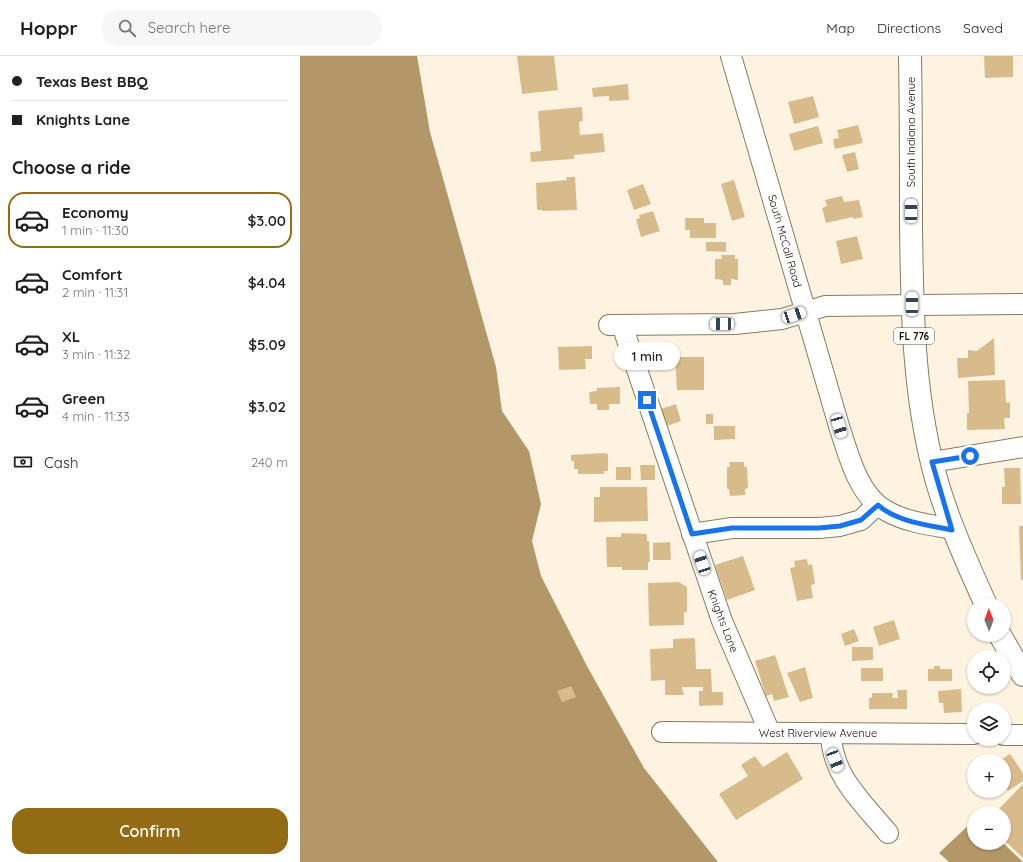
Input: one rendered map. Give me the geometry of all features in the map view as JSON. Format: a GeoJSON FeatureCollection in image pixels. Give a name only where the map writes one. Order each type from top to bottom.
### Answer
{"type":"FeatureCollection","features":[{"type":"Feature","properties":{"kind":"main road","name":"South Indiana Avenue"},"geometry":{"type":"LineString","coordinates":[[910,56],[912,304],[916,363],[922,414],[932,462],[952,530],[983,598]]}},
{"type":"Feature","properties":{"kind":"main road"},"geometry":{"type":"LineString","coordinates":[[1004,642],[1023,675]]}},
{"type":"Feature","properties":{"kind":"street","name":"South McCall Road"},"geometry":{"type":"LineString","coordinates":[[731,56],[805,311],[857,478],[878,505],[885,510],[902,517],[952,530]]}},
{"type":"Feature","properties":{"kind":"street"},"geometry":{"type":"LineString","coordinates":[[805,311],[825,306],[1023,304]]}},
{"type":"Feature","properties":{"kind":"street","name":"Knights Lane"},"geometry":{"type":"LineString","coordinates":[[770,733],[722,621],[692,534],[615,325],[735,324],[782,319],[805,311]]}},
{"type":"Feature","properties":{"kind":"street"},"geometry":{"type":"LineString","coordinates":[[932,462],[1023,448]]}},
{"type":"Feature","properties":{"kind":"street"},"geometry":{"type":"LineString","coordinates":[[692,534],[732,528],[812,528],[840,526],[861,520],[878,505]]}},
{"type":"Feature","properties":{"kind":"street","name":"West Riverview Avenue"},"geometry":{"type":"LineString","coordinates":[[662,732],[967,734]]}},
{"type":"Feature","properties":{"kind":"street"},"geometry":{"type":"LineString","coordinates":[[831,733],[831,744],[839,771],[846,782],[888,833]]}},
{"type":"Feature","properties":{"kind":"street"},"geometry":{"type":"LineString","coordinates":[[1011,735],[1023,735]]}},
{"type":"Feature","properties":{"kind":"shaded area"},"geometry":{"type":"Polygon","coordinates":[[[300,56],[417,56],[430,132],[496,367],[502,411],[529,451],[541,504],[532,541],[541,576],[587,666],[644,768],[718,862],[300,862],[300,56]]]}},
{"type":"Feature","properties":{"kind":"shaded area"},"geometry":{"type":"Polygon","coordinates":[[[967,827],[967,850],[1010,850],[1023,862],[949,862],[939,853],[967,827]]]}},
{"type":"Feature","properties":{"kind":"building"},"geometry":{"type":"Polygon","coordinates":[[[517,56],[554,56],[558,90],[522,94],[517,56]]]}},
{"type":"Feature","properties":{"kind":"building"},"geometry":{"type":"Polygon","coordinates":[[[984,56],[1013,56],[1013,77],[985,78],[984,56]]]}},
{"type":"Feature","properties":{"kind":"building"},"geometry":{"type":"Polygon","coordinates":[[[628,84],[629,100],[609,101],[609,96],[593,97],[592,88],[628,84]]]}},
{"type":"Feature","properties":{"kind":"building"},"geometry":{"type":"Polygon","coordinates":[[[813,96],[819,117],[794,124],[788,102],[813,96]]]}},
{"type":"Feature","properties":{"kind":"building"},"geometry":{"type":"Polygon","coordinates":[[[582,107],[583,121],[579,122],[580,135],[603,133],[605,152],[574,155],[574,159],[531,162],[530,152],[541,151],[538,111],[582,107]]]}},
{"type":"Feature","properties":{"kind":"building"},"geometry":{"type":"Polygon","coordinates":[[[858,125],[863,143],[835,149],[833,139],[839,138],[837,130],[858,125]]]}},
{"type":"Feature","properties":{"kind":"building"},"geometry":{"type":"Polygon","coordinates":[[[818,126],[823,143],[794,151],[789,134],[818,126]]]}},
{"type":"Feature","properties":{"kind":"building"},"geometry":{"type":"Polygon","coordinates":[[[855,152],[859,169],[847,172],[842,155],[855,152]]]}},
{"type":"Feature","properties":{"kind":"building"},"geometry":{"type":"Polygon","coordinates":[[[566,177],[575,177],[577,210],[537,210],[536,183],[567,180],[566,177]]]}},
{"type":"Feature","properties":{"kind":"building"},"geometry":{"type":"Polygon","coordinates":[[[734,180],[745,217],[732,221],[721,184],[734,180]]]}},
{"type":"Feature","properties":{"kind":"building"},"geometry":{"type":"Polygon","coordinates":[[[643,184],[651,204],[634,210],[627,190],[643,184]]]}},
{"type":"Feature","properties":{"kind":"building"},"geometry":{"type":"Polygon","coordinates":[[[842,196],[844,202],[859,200],[863,217],[853,219],[853,217],[826,223],[822,208],[827,206],[825,200],[842,196]]]}},
{"type":"Feature","properties":{"kind":"building"},"geometry":{"type":"Polygon","coordinates":[[[653,211],[660,231],[641,237],[636,219],[640,218],[639,215],[653,211]]]}},
{"type":"Feature","properties":{"kind":"building"},"geometry":{"type":"Polygon","coordinates":[[[685,218],[704,218],[704,223],[716,223],[716,238],[690,238],[690,230],[685,230],[685,218]]]}},
{"type":"Feature","properties":{"kind":"building"},"geometry":{"type":"Polygon","coordinates":[[[857,236],[863,259],[841,264],[836,241],[857,236]]]}},
{"type":"Feature","properties":{"kind":"building"},"geometry":{"type":"Polygon","coordinates":[[[706,242],[726,242],[726,252],[706,251],[706,242]]]}},
{"type":"Feature","properties":{"kind":"building"},"geometry":{"type":"Polygon","coordinates":[[[721,255],[735,255],[735,259],[738,259],[738,280],[731,279],[731,285],[723,285],[723,280],[715,279],[715,259],[722,259],[721,255]]]}},
{"type":"Feature","properties":{"kind":"building"},"geometry":{"type":"Polygon","coordinates":[[[994,338],[995,375],[958,378],[957,358],[968,358],[968,350],[977,351],[994,338]]]}},
{"type":"Feature","properties":{"kind":"building"},"geometry":{"type":"Polygon","coordinates":[[[592,346],[592,359],[585,359],[586,369],[559,370],[558,347],[592,346]]]}},
{"type":"Feature","properties":{"kind":"building"},"geometry":{"type":"Polygon","coordinates":[[[675,357],[704,357],[704,390],[677,390],[675,357]]]}},
{"type":"Feature","properties":{"kind":"building"},"geometry":{"type":"Polygon","coordinates":[[[1005,380],[1006,403],[1010,402],[1010,418],[1004,418],[1005,429],[967,430],[967,413],[969,413],[968,381],[1005,380]]]}},
{"type":"Feature","properties":{"kind":"building"},"geometry":{"type":"Polygon","coordinates":[[[620,387],[620,404],[609,404],[609,410],[597,410],[597,404],[590,404],[589,392],[597,391],[596,388],[620,387]]]}},
{"type":"Feature","properties":{"kind":"building"},"geometry":{"type":"Polygon","coordinates":[[[676,404],[681,421],[667,426],[661,409],[676,404]]]}},
{"type":"Feature","properties":{"kind":"building"},"geometry":{"type":"Polygon","coordinates":[[[706,414],[713,414],[713,424],[706,424],[706,414]]]}},
{"type":"Feature","properties":{"kind":"building"},"geometry":{"type":"Polygon","coordinates":[[[714,426],[735,426],[735,439],[714,440],[714,426]]]}},
{"type":"Feature","properties":{"kind":"building"},"geometry":{"type":"Polygon","coordinates":[[[608,454],[608,471],[604,471],[604,474],[578,474],[578,469],[574,469],[574,461],[571,461],[571,455],[608,454]]]}},
{"type":"Feature","properties":{"kind":"building"},"geometry":{"type":"Polygon","coordinates":[[[729,462],[744,462],[744,467],[747,467],[748,488],[745,489],[745,495],[730,496],[729,489],[727,489],[727,467],[730,467],[729,462]]]}},
{"type":"Feature","properties":{"kind":"building"},"geometry":{"type":"Polygon","coordinates":[[[640,465],[655,465],[655,480],[641,480],[640,465]]]}},
{"type":"Feature","properties":{"kind":"building"},"geometry":{"type":"Polygon","coordinates":[[[616,467],[631,467],[631,480],[616,480],[616,467]]]}},
{"type":"Feature","properties":{"kind":"building"},"geometry":{"type":"Polygon","coordinates":[[[1004,468],[1020,468],[1021,504],[1002,504],[1002,487],[1005,487],[1004,468]]]}},
{"type":"Feature","properties":{"kind":"building"},"geometry":{"type":"Polygon","coordinates":[[[600,487],[647,487],[648,521],[594,522],[594,497],[600,497],[600,487]]]}},
{"type":"Feature","properties":{"kind":"building"},"geometry":{"type":"Polygon","coordinates":[[[1019,526],[1023,526],[1023,580],[1021,580],[1019,526]]]}},
{"type":"Feature","properties":{"kind":"building"},"geometry":{"type":"Polygon","coordinates":[[[621,533],[647,534],[647,541],[649,541],[650,562],[648,562],[648,570],[622,570],[622,567],[607,567],[606,537],[621,537],[621,533]]]}},
{"type":"Feature","properties":{"kind":"building"},"geometry":{"type":"Polygon","coordinates":[[[670,542],[671,560],[653,560],[653,543],[670,542]]]}},
{"type":"Feature","properties":{"kind":"building"},"geometry":{"type":"Polygon","coordinates":[[[743,556],[755,590],[727,600],[715,565],[743,556]]]}},
{"type":"Feature","properties":{"kind":"building"},"geometry":{"type":"Polygon","coordinates":[[[807,559],[808,565],[812,564],[815,584],[811,585],[813,598],[797,601],[790,568],[795,567],[794,561],[807,559]]]}},
{"type":"Feature","properties":{"kind":"building"},"geometry":{"type":"Polygon","coordinates":[[[679,582],[687,587],[687,612],[684,612],[684,625],[649,626],[648,583],[679,582]]]}},
{"type":"Feature","properties":{"kind":"building"},"geometry":{"type":"Polygon","coordinates":[[[894,620],[900,639],[879,646],[873,627],[894,620]]]}},
{"type":"Feature","properties":{"kind":"building"},"geometry":{"type":"Polygon","coordinates":[[[854,629],[859,641],[845,646],[841,634],[854,629]]]}},
{"type":"Feature","properties":{"kind":"building"},"geometry":{"type":"Polygon","coordinates":[[[695,638],[696,669],[711,669],[712,692],[723,692],[723,705],[699,706],[699,691],[703,691],[703,687],[682,687],[684,695],[665,695],[665,680],[651,681],[650,649],[673,648],[673,639],[695,638]]]}},
{"type":"Feature","properties":{"kind":"building"},"geometry":{"type":"Polygon","coordinates":[[[852,647],[873,647],[873,660],[852,661],[852,647]]]}},
{"type":"Feature","properties":{"kind":"building"},"geometry":{"type":"Polygon","coordinates":[[[775,655],[789,697],[774,701],[772,694],[766,696],[755,661],[775,655]]]}},
{"type":"Feature","properties":{"kind":"building"},"geometry":{"type":"Polygon","coordinates":[[[934,666],[940,666],[940,669],[952,669],[952,681],[928,681],[928,669],[934,669],[934,666]]]}},
{"type":"Feature","properties":{"kind":"building"},"geometry":{"type":"Polygon","coordinates":[[[805,667],[813,698],[800,702],[787,673],[805,667]]]}},
{"type":"Feature","properties":{"kind":"building"},"geometry":{"type":"Polygon","coordinates":[[[861,668],[883,668],[883,681],[861,681],[861,668]]]}},
{"type":"Feature","properties":{"kind":"building"},"geometry":{"type":"Polygon","coordinates":[[[571,686],[576,697],[562,702],[557,691],[571,686]]]}},
{"type":"Feature","properties":{"kind":"building"},"geometry":{"type":"Polygon","coordinates":[[[961,689],[962,712],[944,713],[943,703],[939,703],[938,691],[961,689]]]}},
{"type":"Feature","properties":{"kind":"building"},"geometry":{"type":"Polygon","coordinates":[[[897,690],[907,690],[907,709],[869,709],[869,698],[872,698],[872,693],[893,693],[892,698],[898,698],[897,690]]]}},
{"type":"Feature","properties":{"kind":"building"},"geometry":{"type":"Polygon","coordinates":[[[787,752],[803,779],[736,820],[719,794],[748,776],[741,765],[755,756],[763,767],[787,752]]]}},
{"type":"Feature","properties":{"kind":"building"},"geometry":{"type":"Polygon","coordinates":[[[1011,755],[1023,773],[1023,781],[1011,789],[1011,755]]]}},
{"type":"Feature","properties":{"kind":"building"},"geometry":{"type":"Polygon","coordinates":[[[1023,784],[1023,858],[1011,847],[1011,806],[1002,806],[1023,784]]]}},
{"type":"Feature","properties":{"kind":"route"},"geometry":{"type":"LineString","coordinates":[[647,400],[692,534],[732,528],[819,528],[840,526],[861,520],[878,505],[892,514],[924,524],[952,530],[932,462],[970,456]]}}]}
